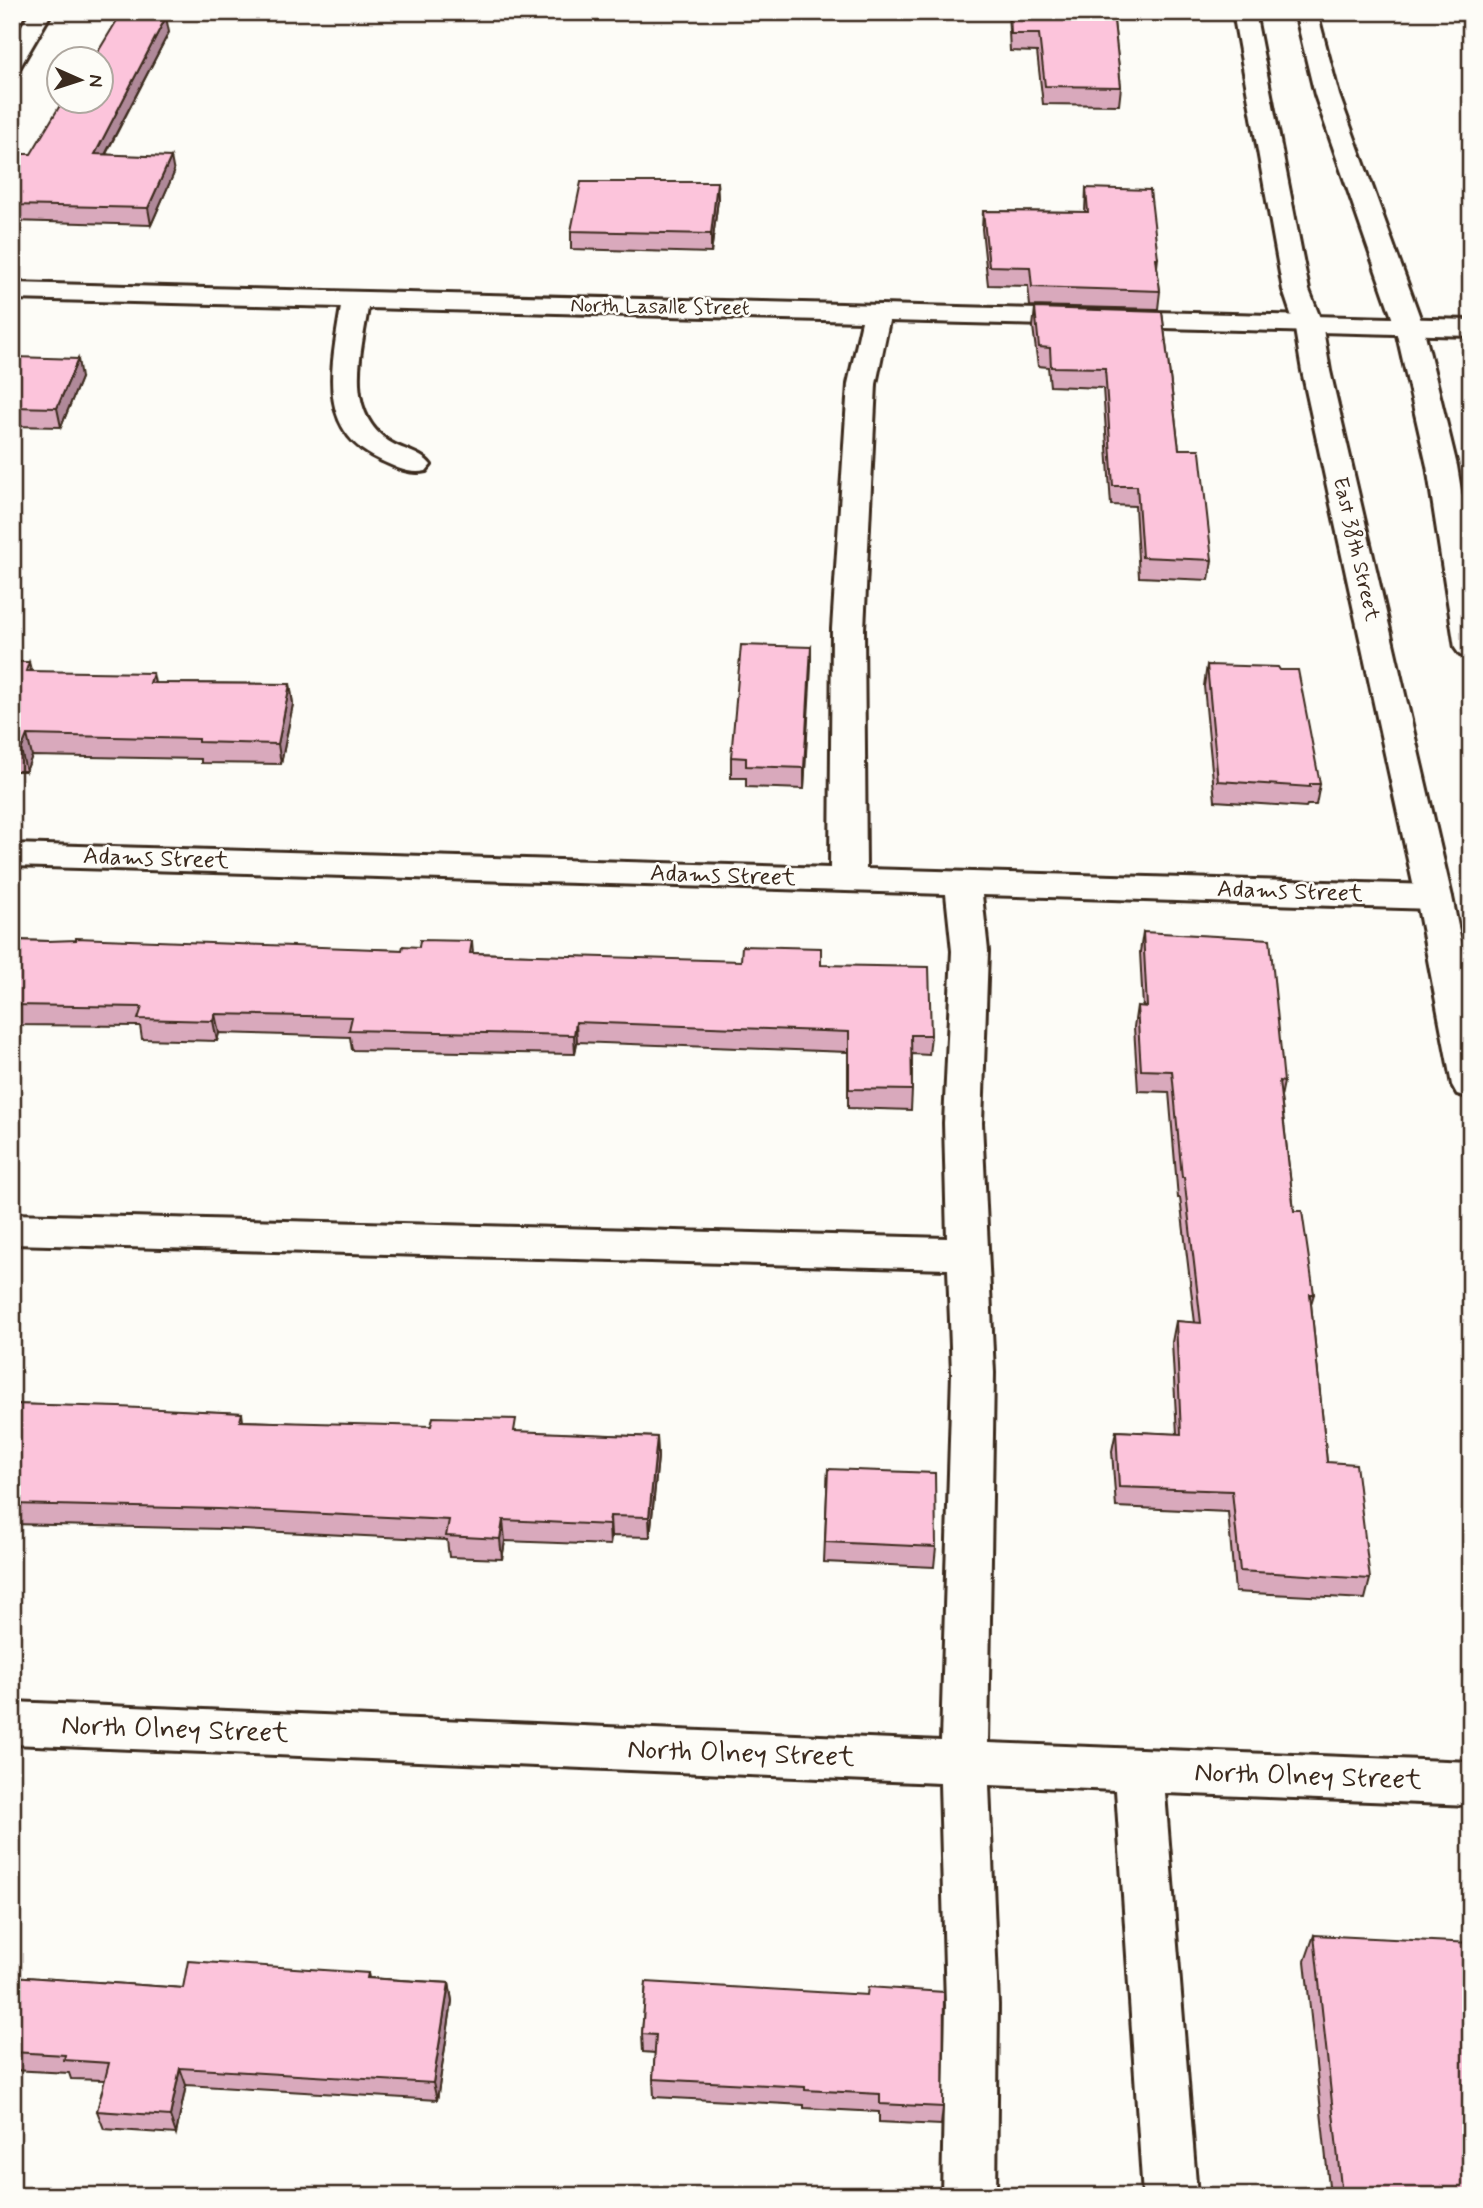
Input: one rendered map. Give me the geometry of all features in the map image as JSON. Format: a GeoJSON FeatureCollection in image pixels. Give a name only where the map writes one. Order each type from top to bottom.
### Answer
{"type":"FeatureCollection","features":[{"type":"Feature","properties":{"kind":"street"},"geometry":{"type":"LineString","coordinates":[[12,62],[41,12]]}},
{"type":"Feature","properties":{"kind":"street","name":"East 38th Street"},"geometry":{"type":"LineString","coordinates":[[1244,12],[1296,290],[1308,323],[1316,371],[1434,897],[1471,1085]]}},
{"type":"Feature","properties":{"kind":"street"},"geometry":{"type":"LineString","coordinates":[[1306,12],[1327,95],[1409,326],[1442,466],[1471,648]]}},
{"type":"Feature","properties":{"kind":"street","name":"North Lasalle Street"},"geometry":{"type":"LineString","coordinates":[[12,291],[1471,328]]}},
{"type":"Feature","properties":{"kind":"street"},"geometry":{"type":"LineString","coordinates":[[356,300],[343,395],[352,421],[377,447],[416,465]]}},
{"type":"Feature","properties":{"kind":"street"},"geometry":{"type":"LineString","coordinates":[[848,880],[848,629],[862,384],[877,313]]}},
{"type":"Feature","properties":{"kind":"street","name":"Adams Street"},"geometry":{"type":"LineString","coordinates":[[12,855],[1434,897]]}},
{"type":"Feature","properties":{"kind":"street"},"geometry":{"type":"LineString","coordinates":[[963,883],[970,951],[963,1123],[973,1373],[964,1763],[972,2005],[969,2196]]}},
{"type":"Feature","properties":{"kind":"street"},"geometry":{"type":"LineString","coordinates":[[12,1229],[968,1254]]}},
{"type":"Feature","properties":{"kind":"street","name":"North Olney Street"},"geometry":{"type":"LineString","coordinates":[[12,1723],[1471,1784]]}},
{"type":"Feature","properties":{"kind":"street"},"geometry":{"type":"LineString","coordinates":[[1139,1770],[1170,2196]]}},
{"type":"Feature","properties":{"kind":"building"},"geometry":{"type":"Polygon","coordinates":[[[122,12],[159,12],[166,17],[116,113],[116,46],[101,46],[122,12]]]}},
{"type":"Feature","properties":{"kind":"building"},"geometry":{"type":"Polygon","coordinates":[[[1010,12],[1113,12],[1121,87],[1045,86],[1039,34],[1011,34],[1010,12]]]}},
{"type":"Feature","properties":{"kind":"building"},"geometry":{"type":"Polygon","coordinates":[[[54,116],[115,116],[95,154],[171,157],[148,208],[12,205],[12,161],[16,154],[31,154],[54,116]]]}},
{"type":"Feature","properties":{"kind":"building"},"geometry":{"type":"Polygon","coordinates":[[[581,182],[717,182],[711,234],[571,231],[581,182]]]}},
{"type":"Feature","properties":{"kind":"building"},"geometry":{"type":"Polygon","coordinates":[[[1086,188],[1150,190],[1160,291],[1032,287],[1030,267],[989,266],[983,211],[1088,212],[1086,188]]]}},
{"type":"Feature","properties":{"kind":"building"},"geometry":{"type":"Polygon","coordinates":[[[1035,308],[1162,312],[1179,449],[1199,449],[1200,452],[1212,560],[1142,557],[1137,486],[1113,486],[1105,368],[1051,367],[1050,348],[1039,347],[1035,308]]]}},
{"type":"Feature","properties":{"kind":"building"},"geometry":{"type":"Polygon","coordinates":[[[15,357],[78,359],[57,408],[12,407],[12,363],[15,357]]]}},
{"type":"Feature","properties":{"kind":"building"},"geometry":{"type":"Polygon","coordinates":[[[741,645],[811,647],[804,768],[746,766],[746,758],[731,757],[741,645]]]}},
{"type":"Feature","properties":{"kind":"building"},"geometry":{"type":"Polygon","coordinates":[[[12,662],[29,662],[26,671],[153,673],[150,683],[290,684],[278,744],[198,742],[198,739],[27,735],[21,750],[12,750],[12,662]]]}},
{"type":"Feature","properties":{"kind":"building"},"geometry":{"type":"Polygon","coordinates":[[[1207,665],[1298,670],[1320,784],[1310,784],[1310,787],[1218,781],[1207,665]]]}},
{"type":"Feature","properties":{"kind":"building"},"geometry":{"type":"Polygon","coordinates":[[[1143,932],[1270,939],[1284,1082],[1279,1081],[1294,1211],[1302,1211],[1314,1294],[1310,1294],[1327,1462],[1356,1464],[1370,1579],[1240,1571],[1232,1491],[1119,1487],[1116,1431],[1181,1434],[1176,1321],[1201,1323],[1182,1177],[1172,1071],[1141,1070],[1137,1006],[1147,1007],[1143,932]]]}},
{"type":"Feature","properties":{"kind":"building"},"geometry":{"type":"Polygon","coordinates":[[[76,938],[402,950],[403,946],[419,947],[420,940],[472,941],[470,953],[741,961],[742,946],[821,948],[821,965],[929,967],[931,1035],[911,1035],[912,1090],[849,1089],[849,1032],[576,1022],[574,1035],[349,1030],[352,1017],[215,1014],[213,1021],[138,1019],[142,1007],[12,1005],[12,940],[48,941],[76,938]]]}},
{"type":"Feature","properties":{"kind":"building"},"geometry":{"type":"Polygon","coordinates":[[[12,1404],[242,1413],[240,1421],[431,1426],[433,1417],[516,1419],[514,1431],[657,1437],[649,1517],[610,1516],[609,1525],[503,1520],[500,1539],[446,1536],[449,1520],[218,1509],[12,1504],[12,1404]]]}},
{"type":"Feature","properties":{"kind":"building"},"geometry":{"type":"Polygon","coordinates":[[[828,1469],[935,1473],[936,1547],[825,1542],[828,1469]]]}},
{"type":"Feature","properties":{"kind":"building"},"geometry":{"type":"Polygon","coordinates":[[[1314,1935],[1471,1943],[1471,2196],[1342,2196],[1314,1935]]]}},
{"type":"Feature","properties":{"kind":"building"},"geometry":{"type":"Polygon","coordinates":[[[188,1961],[368,1973],[367,1978],[449,1983],[433,2083],[180,2068],[170,2116],[97,2111],[109,2063],[64,2060],[65,2055],[12,2052],[12,1976],[183,1988],[188,1961]]]}},
{"type":"Feature","properties":{"kind":"building"},"geometry":{"type":"Polygon","coordinates":[[[646,1982],[867,1995],[868,1987],[944,1992],[943,2107],[880,2104],[880,2094],[653,2079],[656,2035],[642,2034],[646,1982]]]}}]}
